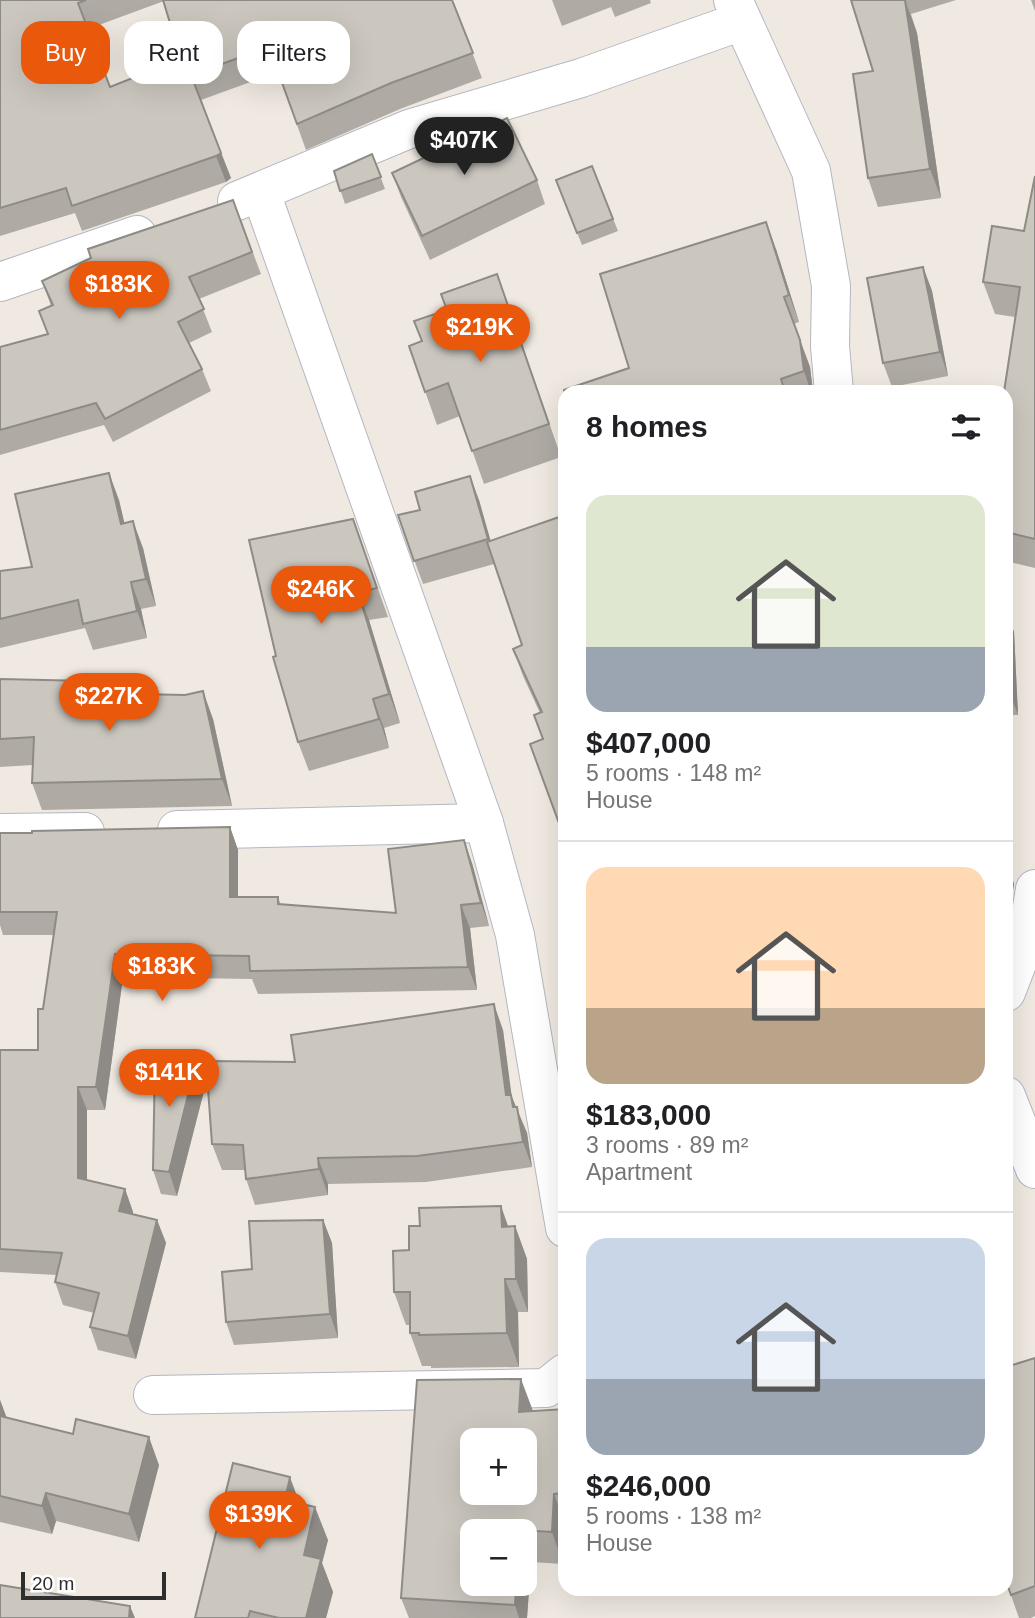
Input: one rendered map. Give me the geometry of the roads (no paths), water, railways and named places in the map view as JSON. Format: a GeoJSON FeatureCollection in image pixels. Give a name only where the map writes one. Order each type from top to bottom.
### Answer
{"type":"FeatureCollection","features":[{"type":"Feature","properties":{"kind":"street"},"geometry":{"type":"LineString","coordinates":[[209,211],[261,193],[409,128],[581,78],[738,10],[811,170],[831,286],[830,346],[833,385]]}},
{"type":"Feature","properties":{"kind":"street"},"geometry":{"type":"LineString","coordinates":[[261,193],[484,823],[515,935],[558,1187]]}},
{"type":"Feature","properties":{"kind":"street"},"geometry":{"type":"LineString","coordinates":[[0,282],[169,224]]}},
{"type":"Feature","properties":{"kind":"street"},"geometry":{"type":"LineString","coordinates":[[0,833],[484,823]]}},
{"type":"Feature","properties":{"kind":"street"},"geometry":{"type":"LineString","coordinates":[[1013,974],[1027,939],[1035,889]]}},
{"type":"Feature","properties":{"kind":"street"},"geometry":{"type":"LineString","coordinates":[[1013,1002],[1035,1001]]}},
{"type":"Feature","properties":{"kind":"street"},"geometry":{"type":"LineString","coordinates":[[1013,1114],[1035,1169]]}},
{"type":"Feature","properties":{"kind":"street"},"geometry":{"type":"LineString","coordinates":[[153,1395],[546,1388],[558,1379]]}}]}
